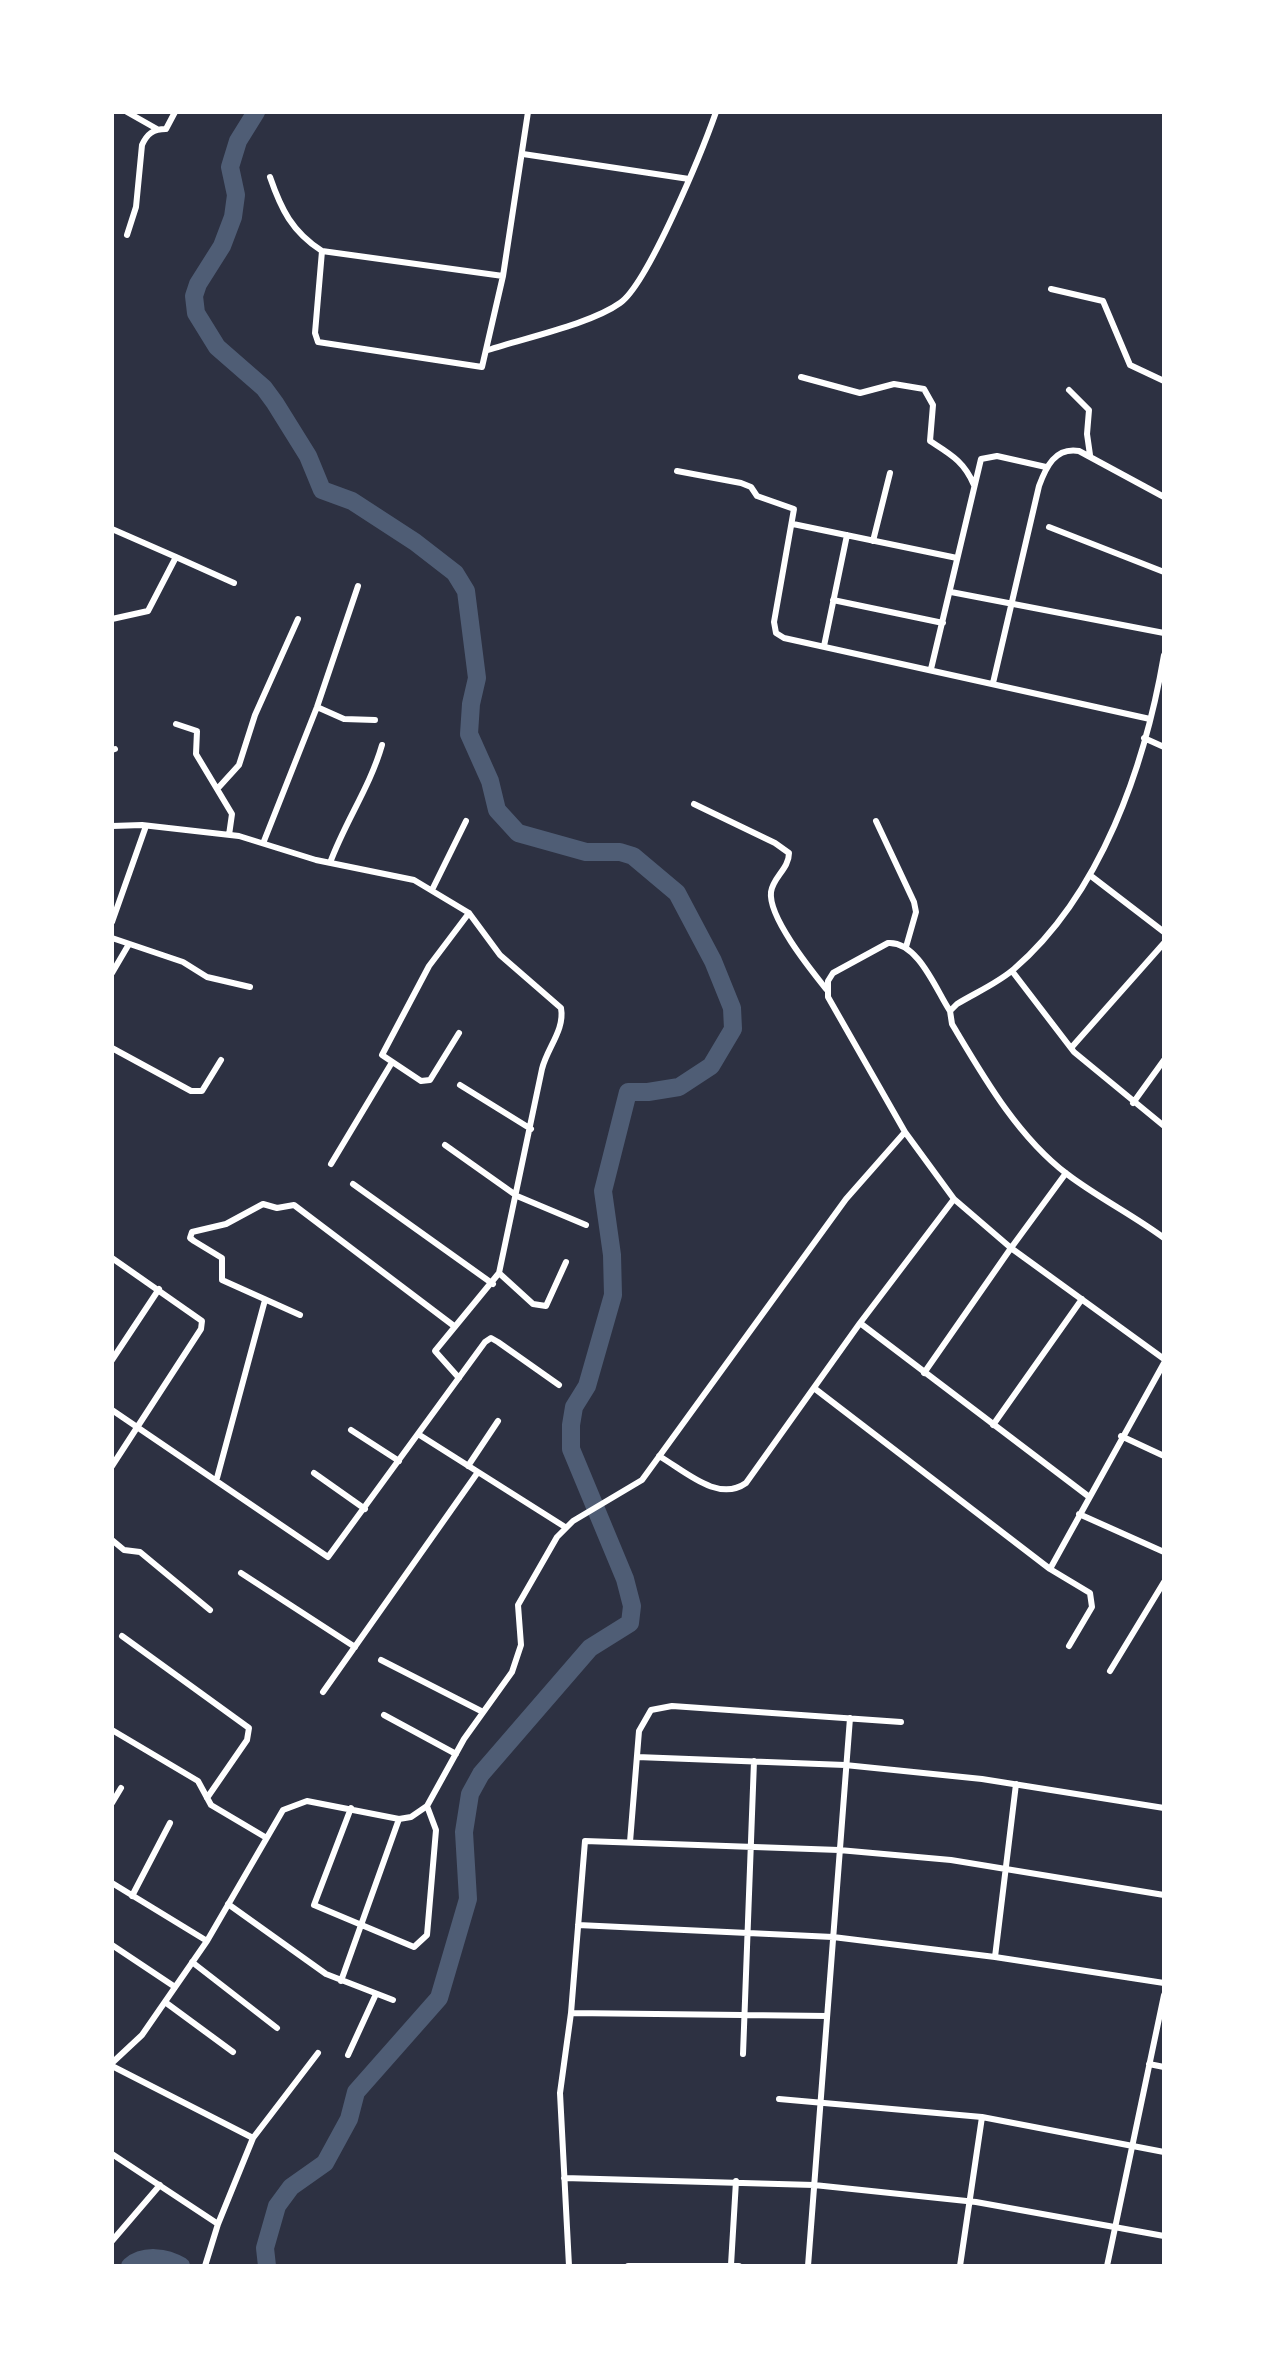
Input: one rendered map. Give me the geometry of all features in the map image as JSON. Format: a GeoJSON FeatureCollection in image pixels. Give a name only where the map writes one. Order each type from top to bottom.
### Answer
{"type":"FeatureCollection","features":[{"type":"Feature","properties":{"kind":"street"},"geometry":{"type":"LineString","coordinates":[[127,112],[157,129],[166,129],[175,112]]}},
{"type":"Feature","properties":{"kind":"street"},"geometry":{"type":"LineString","coordinates":[[322,251],[315,333],[320,343],[478,367],[484,365],[503,276],[528,112]]}},
{"type":"Feature","properties":{"kind":"street"},"geometry":{"type":"LineString","coordinates":[[488,350],[592,317],[625,300],[647,266],[689,179],[716,112]]}},
{"type":"Feature","properties":{"kind":"street"},"geometry":{"type":"LineString","coordinates":[[127,235],[136,207],[142,145],[146,136],[157,129]]}},
{"type":"Feature","properties":{"kind":"street"},"geometry":{"type":"LineString","coordinates":[[523,154],[689,179]]}},
{"type":"Feature","properties":{"kind":"street"},"geometry":{"type":"LineString","coordinates":[[270,177],[288,221],[307,241],[322,251],[503,276]]}},
{"type":"Feature","properties":{"kind":"street"},"geometry":{"type":"LineString","coordinates":[[1051,289],[1103,301],[1130,365],[1164,381]]}},
{"type":"Feature","properties":{"kind":"street"},"geometry":{"type":"LineString","coordinates":[[801,377],[860,393],[887,385],[924,389],[933,405],[930,441],[954,454],[974,485]]}},
{"type":"Feature","properties":{"kind":"street"},"geometry":{"type":"LineString","coordinates":[[1069,390],[1089,410],[1087,434],[1090,455]]}},
{"type":"Feature","properties":{"kind":"street"},"geometry":{"type":"LineString","coordinates":[[993,683],[1046,467],[1067,450],[1090,455],[1164,497]]}},
{"type":"Feature","properties":{"kind":"street"},"geometry":{"type":"LineString","coordinates":[[931,669],[979,464],[985,456],[1046,467]]}},
{"type":"Feature","properties":{"kind":"street"},"geometry":{"type":"LineString","coordinates":[[677,471],[751,487],[757,496],[794,509],[774,622],[776,633],[1150,719]]}},
{"type":"Feature","properties":{"kind":"street"},"geometry":{"type":"LineString","coordinates":[[873,541],[890,473]]}},
{"type":"Feature","properties":{"kind":"street"},"geometry":{"type":"LineString","coordinates":[[793,524],[957,558]]}},
{"type":"Feature","properties":{"kind":"street"},"geometry":{"type":"LineString","coordinates":[[1049,527],[1164,572]]}},
{"type":"Feature","properties":{"kind":"street"},"geometry":{"type":"LineString","coordinates":[[112,529],[234,583]]}},
{"type":"Feature","properties":{"kind":"street"},"geometry":{"type":"LineString","coordinates":[[824,646],[847,535]]}},
{"type":"Feature","properties":{"kind":"street"},"geometry":{"type":"LineString","coordinates":[[113,617],[148,611],[176,557]]}},
{"type":"Feature","properties":{"kind":"street"},"geometry":{"type":"LineString","coordinates":[[264,841],[317,707],[358,586]]}},
{"type":"Feature","properties":{"kind":"street"},"geometry":{"type":"LineString","coordinates":[[951,592],[1164,633]]}},
{"type":"Feature","properties":{"kind":"street"},"geometry":{"type":"LineString","coordinates":[[833,600],[943,623]]}},
{"type":"Feature","properties":{"kind":"street"},"geometry":{"type":"LineString","coordinates":[[219,787],[239,765],[255,715],[298,619]]}},
{"type":"Feature","properties":{"kind":"street"},"geometry":{"type":"LineString","coordinates":[[950,1011],[1012,971],[1052,933],[1091,876],[1114,826],[1144,738],[1164,655]]}},
{"type":"Feature","properties":{"kind":"street"},"geometry":{"type":"LineString","coordinates":[[317,707],[344,719],[375,720]]}},
{"type":"Feature","properties":{"kind":"street"},"geometry":{"type":"LineString","coordinates":[[176,724],[197,731],[196,754],[219,787],[232,814],[229,835]]}},
{"type":"Feature","properties":{"kind":"street"},"geometry":{"type":"LineString","coordinates":[[1144,738],[1164,747]]}},
{"type":"Feature","properties":{"kind":"street"},"geometry":{"type":"LineString","coordinates":[[330,863],[349,816],[370,784],[382,745]]}},
{"type":"Feature","properties":{"kind":"street"},"geometry":{"type":"LineString","coordinates":[[694,804],[775,843],[789,853],[787,866],[772,888],[773,910],[827,990],[905,1132],[954,1199],[1011,1248],[1164,1361],[1050,1569]]}},
{"type":"Feature","properties":{"kind":"street"},"geometry":{"type":"LineString","coordinates":[[432,890],[466,821]]}},
{"type":"Feature","properties":{"kind":"street"},"geometry":{"type":"LineString","coordinates":[[876,821],[914,902],[916,912],[906,947]]}},
{"type":"Feature","properties":{"kind":"street"},"geometry":{"type":"LineString","coordinates":[[112,826],[146,826],[229,835],[264,841],[330,863],[400,875],[469,913],[500,955],[561,1008],[563,1018],[546,1053],[499,1273],[435,1351],[459,1378]]}},
{"type":"Feature","properties":{"kind":"street"},"geometry":{"type":"LineString","coordinates":[[112,922],[146,826]]}},
{"type":"Feature","properties":{"kind":"street"},"geometry":{"type":"LineString","coordinates":[[1091,876],[1164,932]]}},
{"type":"Feature","properties":{"kind":"street"},"geometry":{"type":"LineString","coordinates":[[459,1033],[430,1080],[421,1081],[384,1059],[383,1051],[435,957],[469,913]]}},
{"type":"Feature","properties":{"kind":"street"},"geometry":{"type":"LineString","coordinates":[[112,938],[183,962],[214,979],[250,987]]}},
{"type":"Feature","properties":{"kind":"street"},"geometry":{"type":"LineString","coordinates":[[827,990],[833,973],[888,943],[906,947],[950,1011],[952,1024],[1004,1106],[1066,1173],[1161,1236],[1164,1226]]}},
{"type":"Feature","properties":{"kind":"street"},"geometry":{"type":"LineString","coordinates":[[1071,1048],[1164,943]]}},
{"type":"Feature","properties":{"kind":"street"},"geometry":{"type":"LineString","coordinates":[[112,973],[129,944]]}},
{"type":"Feature","properties":{"kind":"street"},"geometry":{"type":"LineString","coordinates":[[1012,971],[1071,1048],[1164,1126]]}},
{"type":"Feature","properties":{"kind":"street"},"geometry":{"type":"LineString","coordinates":[[112,1048],[191,1091],[202,1091],[221,1060]]}},
{"type":"Feature","properties":{"kind":"street"},"geometry":{"type":"LineString","coordinates":[[1133,1103],[1164,1060]]}},
{"type":"Feature","properties":{"kind":"street"},"geometry":{"type":"LineString","coordinates":[[331,1164],[391,1064]]}},
{"type":"Feature","properties":{"kind":"street"},"geometry":{"type":"LineString","coordinates":[[460,1085],[531,1129]]}},
{"type":"Feature","properties":{"kind":"street"},"geometry":{"type":"LineString","coordinates":[[253,2138],[112,2064],[142,2035],[207,1941],[283,1810],[294,1803],[307,1801],[399,1819],[420,1814],[427,1806],[456,1754],[518,1659],[518,1605],[565,1527],[630,1490],[659,1456],[846,1199],[905,1132]]}},
{"type":"Feature","properties":{"kind":"street"},"geometry":{"type":"LineString","coordinates":[[445,1145],[517,1196],[586,1225]]}},
{"type":"Feature","properties":{"kind":"street"},"geometry":{"type":"LineString","coordinates":[[924,1373],[1066,1173]]}},
{"type":"Feature","properties":{"kind":"street"},"geometry":{"type":"LineString","coordinates":[[353,1184],[493,1284]]}},
{"type":"Feature","properties":{"kind":"street"},"geometry":{"type":"LineString","coordinates":[[659,1456],[714,1489],[727,1492],[737,1490],[746,1483],[860,1323],[954,1199]]}},
{"type":"Feature","properties":{"kind":"street"},"geometry":{"type":"LineString","coordinates":[[300,1315],[222,1280],[222,1258],[190,1238],[192,1232],[226,1224],[263,1204],[277,1208],[294,1205],[454,1326]]}},
{"type":"Feature","properties":{"kind":"street"},"geometry":{"type":"LineString","coordinates":[[112,1258],[198,1317],[201,1329],[140,1428],[112,1466]]}},
{"type":"Feature","properties":{"kind":"street"},"geometry":{"type":"LineString","coordinates":[[499,1273],[533,1304],[546,1306],[566,1262]]}},
{"type":"Feature","properties":{"kind":"street"},"geometry":{"type":"LineString","coordinates":[[112,1360],[159,1289]]}},
{"type":"Feature","properties":{"kind":"street"},"geometry":{"type":"LineString","coordinates":[[993,1425],[1082,1299]]}},
{"type":"Feature","properties":{"kind":"street"},"geometry":{"type":"LineString","coordinates":[[217,1478],[265,1300]]}},
{"type":"Feature","properties":{"kind":"street"},"geometry":{"type":"LineString","coordinates":[[860,1323],[1088,1496]]}},
{"type":"Feature","properties":{"kind":"street"},"geometry":{"type":"LineString","coordinates":[[112,1410],[217,1478],[328,1557],[491,1338],[559,1385]]}},
{"type":"Feature","properties":{"kind":"street"},"geometry":{"type":"LineString","coordinates":[[814,1388],[1050,1569],[1092,1596],[1092,1607],[1069,1646]]}},
{"type":"Feature","properties":{"kind":"street"},"geometry":{"type":"LineString","coordinates":[[468,1466],[498,1421]]}},
{"type":"Feature","properties":{"kind":"street"},"geometry":{"type":"LineString","coordinates":[[351,1430],[399,1461]]}},
{"type":"Feature","properties":{"kind":"street"},"geometry":{"type":"LineString","coordinates":[[418,1434],[565,1527]]}},
{"type":"Feature","properties":{"kind":"street"},"geometry":{"type":"LineString","coordinates":[[1121,1436],[1164,1456]]}},
{"type":"Feature","properties":{"kind":"street"},"geometry":{"type":"LineString","coordinates":[[323,1692],[478,1472]]}},
{"type":"Feature","properties":{"kind":"street"},"geometry":{"type":"LineString","coordinates":[[314,1473],[365,1509]]}},
{"type":"Feature","properties":{"kind":"street"},"geometry":{"type":"LineString","coordinates":[[1079,1514],[1164,1552]]}},
{"type":"Feature","properties":{"kind":"street"},"geometry":{"type":"LineString","coordinates":[[112,1540],[124,1550],[140,1552],[210,1610]]}},
{"type":"Feature","properties":{"kind":"street"},"geometry":{"type":"LineString","coordinates":[[241,1573],[355,1647]]}},
{"type":"Feature","properties":{"kind":"street"},"geometry":{"type":"LineString","coordinates":[[1110,1671],[1164,1582]]}},
{"type":"Feature","properties":{"kind":"street"},"geometry":{"type":"LineString","coordinates":[[122,1636],[249,1728],[247,1740],[207,1798]]}},
{"type":"Feature","properties":{"kind":"street"},"geometry":{"type":"LineString","coordinates":[[381,1660],[483,1712]]}},
{"type":"Feature","properties":{"kind":"street"},"geometry":{"type":"LineString","coordinates":[[630,1842],[643,1718],[660,1707],[901,1722]]}},
{"type":"Feature","properties":{"kind":"street"},"geometry":{"type":"LineString","coordinates":[[384,1715],[456,1754]]}},
{"type":"Feature","properties":{"kind":"street"},"geometry":{"type":"LineString","coordinates":[[808,2266],[850,1718]]}},
{"type":"Feature","properties":{"kind":"street"},"geometry":{"type":"LineString","coordinates":[[112,1742],[115,1731],[198,1781],[211,1805],[265,1837]]}},
{"type":"Feature","properties":{"kind":"street"},"geometry":{"type":"LineString","coordinates":[[637,1757],[845,1765],[1016,1784],[1164,1808]]}},
{"type":"Feature","properties":{"kind":"street"},"geometry":{"type":"LineString","coordinates":[[743,2054],[754,1761]]}},
{"type":"Feature","properties":{"kind":"street"},"geometry":{"type":"LineString","coordinates":[[995,1957],[1016,1784]]}},
{"type":"Feature","properties":{"kind":"street"},"geometry":{"type":"LineString","coordinates":[[112,1803],[121,1788]]}},
{"type":"Feature","properties":{"kind":"street"},"geometry":{"type":"LineString","coordinates":[[351,1808],[313,1900],[317,1908],[414,1947],[427,1935],[436,1830],[427,1806]]}},
{"type":"Feature","properties":{"kind":"street"},"geometry":{"type":"LineString","coordinates":[[341,1981],[399,1819]]}},
{"type":"Feature","properties":{"kind":"street"},"geometry":{"type":"LineString","coordinates":[[132,1896],[170,1823]]}},
{"type":"Feature","properties":{"kind":"street"},"geometry":{"type":"LineString","coordinates":[[569,2266],[560,2093],[571,2013],[585,1841],[839,1850],[1005,1867],[1164,1895]]}},
{"type":"Feature","properties":{"kind":"street"},"geometry":{"type":"LineString","coordinates":[[112,1883],[207,1941]]}},
{"type":"Feature","properties":{"kind":"street"},"geometry":{"type":"LineString","coordinates":[[228,1904],[341,1981],[393,2000]]}},
{"type":"Feature","properties":{"kind":"street"},"geometry":{"type":"LineString","coordinates":[[578,1925],[833,1937],[995,1957],[1164,1983]]}},
{"type":"Feature","properties":{"kind":"street"},"geometry":{"type":"LineString","coordinates":[[112,1945],[175,1987]]}},
{"type":"Feature","properties":{"kind":"street"},"geometry":{"type":"LineString","coordinates":[[192,1962],[277,2028]]}},
{"type":"Feature","properties":{"kind":"street"},"geometry":{"type":"LineString","coordinates":[[348,2055],[376,1994]]}},
{"type":"Feature","properties":{"kind":"street"},"geometry":{"type":"LineString","coordinates":[[1107,2266],[1164,1995]]}},
{"type":"Feature","properties":{"kind":"street"},"geometry":{"type":"LineString","coordinates":[[165,2002],[233,2052]]}},
{"type":"Feature","properties":{"kind":"street"},"geometry":{"type":"LineString","coordinates":[[571,2013],[827,2016]]}},
{"type":"Feature","properties":{"kind":"street"},"geometry":{"type":"LineString","coordinates":[[205,2266],[218,2224],[253,2138],[318,2053]]}},
{"type":"Feature","properties":{"kind":"street"},"geometry":{"type":"LineString","coordinates":[[1149,2064],[1164,2067]]}},
{"type":"Feature","properties":{"kind":"street"},"geometry":{"type":"LineString","coordinates":[[779,2099],[982,2117],[1164,2152]]}},
{"type":"Feature","properties":{"kind":"street"},"geometry":{"type":"LineString","coordinates":[[960,2266],[982,2117]]}},
{"type":"Feature","properties":{"kind":"street"},"geometry":{"type":"LineString","coordinates":[[112,2154],[218,2224]]}},
{"type":"Feature","properties":{"kind":"street"},"geometry":{"type":"LineString","coordinates":[[564,2178],[814,2185],[968,2202],[1164,2236]]}},
{"type":"Feature","properties":{"kind":"street"},"geometry":{"type":"LineString","coordinates":[[731,2265],[736,2181]]}},
{"type":"Feature","properties":{"kind":"street"},"geometry":{"type":"LineString","coordinates":[[112,2241],[160,2185]]}},
{"type":"Feature","properties":{"kind":"street"},"geometry":{"type":"LineString","coordinates":[[628,2266],[739,2266]]}},
{"type":"Feature","properties":{"kind":"waterway"},"geometry":{"type":"LineString","coordinates":[[256,112],[238,141],[230,167],[236,195],[233,217],[222,246],[198,284],[194,296],[196,313],[217,347],[264,388],[275,403],[308,456],[322,490],[352,501],[415,542],[455,573],[466,591],[477,678],[469,734],[490,781],[497,810],[518,833],[586,852],[620,852],[633,856],[677,893],[713,961],[732,1008],[733,1029],[711,1066],[679,1087],[628,1092],[603,1191],[612,1255],[613,1295],[587,1386],[574,1407],[571,1449],[625,1579],[632,1606],[630,1623],[590,1648],[481,1774],[470,1794],[464,1832],[468,1899],[439,1998],[356,2092],[349,2119],[325,2163],[291,2187],[277,2206],[265,2248],[267,2266]]}},
{"type":"Feature","properties":{"kind":"waterway"},"geometry":{"type":"LineString","coordinates":[[130,2266],[155,2258],[181,2266]]}}]}
